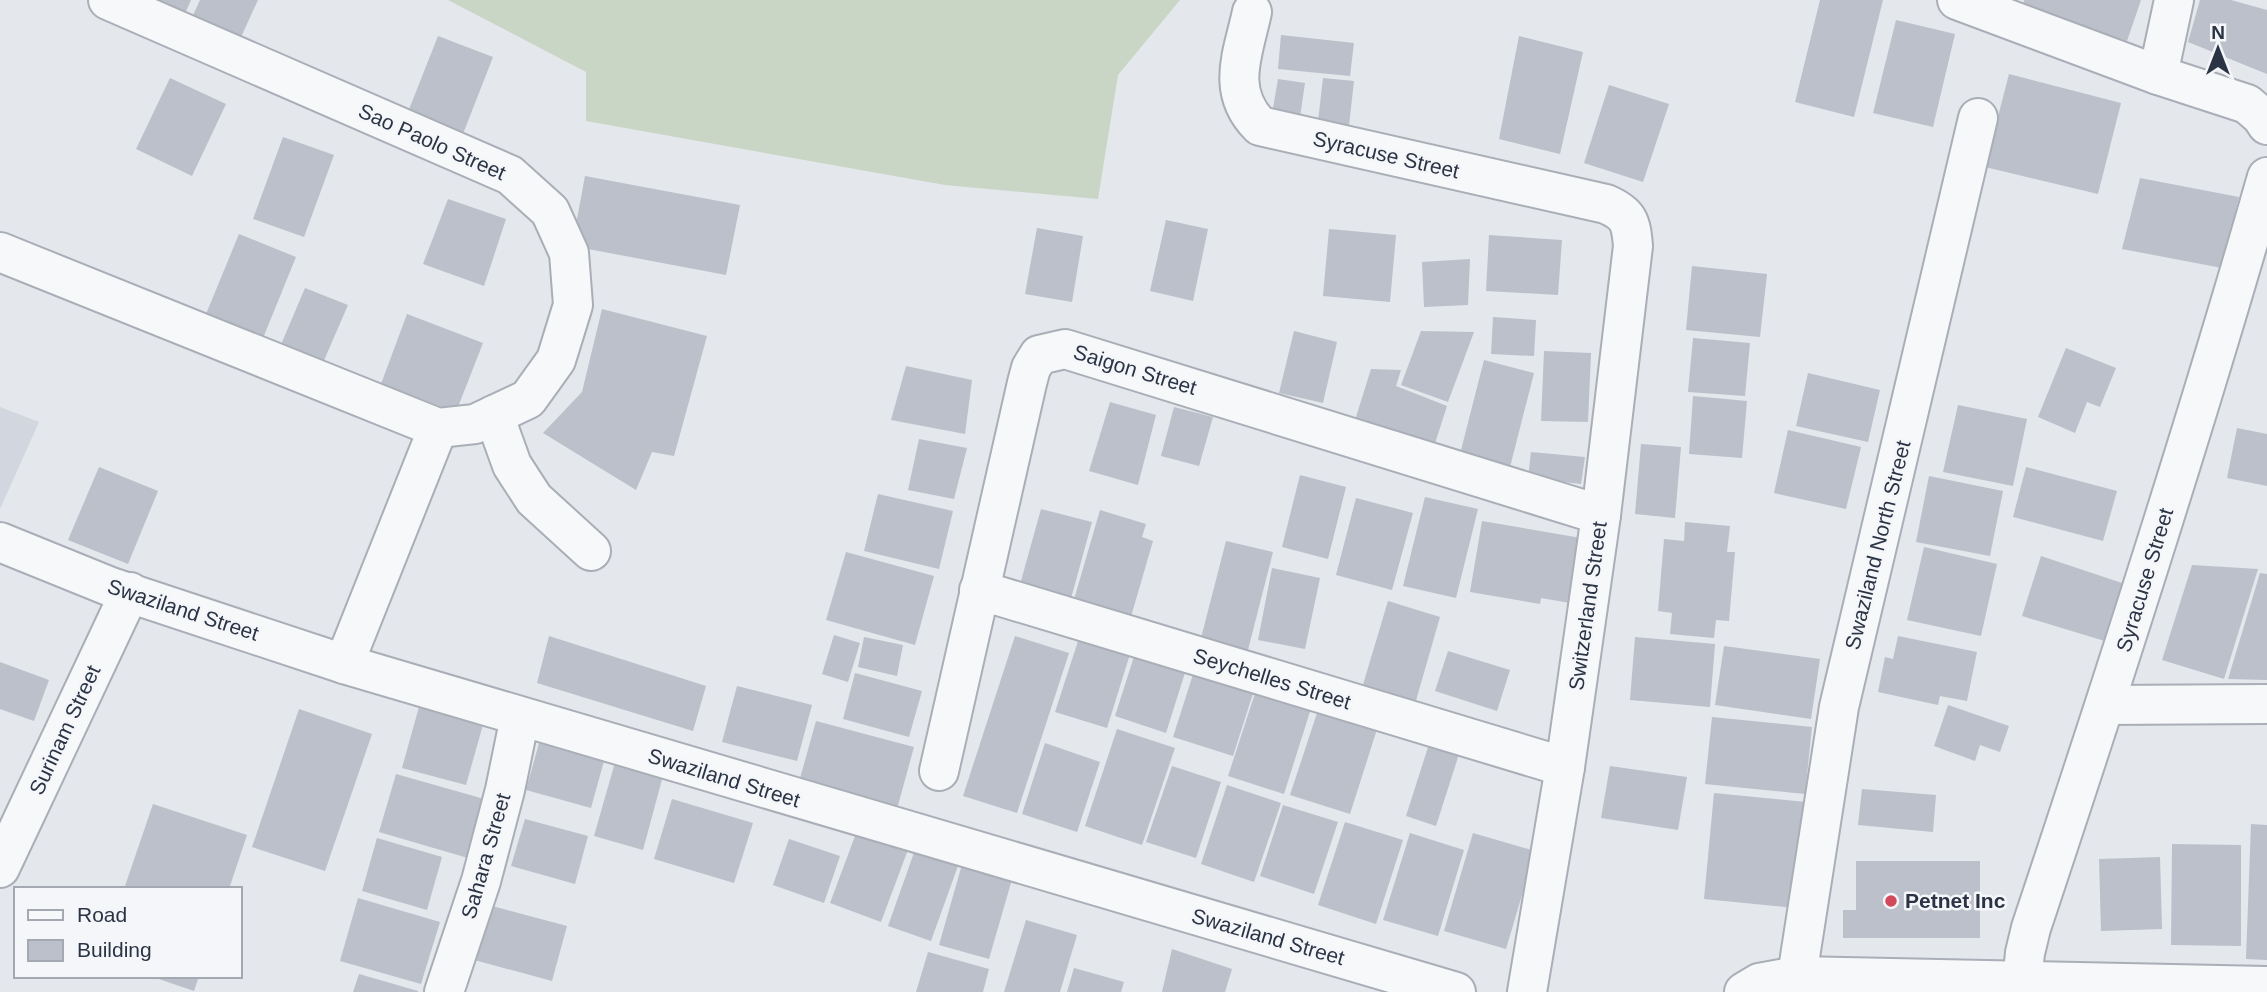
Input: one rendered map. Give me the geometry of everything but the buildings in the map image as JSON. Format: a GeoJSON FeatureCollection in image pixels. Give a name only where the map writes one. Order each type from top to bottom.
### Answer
{"type":"FeatureCollection","features":[{"type":"Feature","properties":{"kind":"street","name":"Sao Paolo Street"},"geometry":{"type":"LineString","coordinates":[[0,252],[438,428],[475,424],[528,399],[556,360],[573,305],[569,253],[550,211],[510,175],[108,0]]}},
{"type":"Feature","properties":{"kind":"street"},"geometry":{"type":"LineString","coordinates":[[1957,0],[2158,75],[2247,104],[2267,125]]}},
{"type":"Feature","properties":{"kind":"street"},"geometry":{"type":"LineString","coordinates":[[2158,75],[2174,0]]}},
{"type":"Feature","properties":{"kind":"street","name":"Syracuse Street"},"geometry":{"type":"LineString","coordinates":[[1252,12],[1239,78],[1248,114],[1261,126],[1606,204],[1628,218]]}},
{"type":"Feature","properties":{"kind":"street","name":"Swaziland North Street"},"geometry":{"type":"LineString","coordinates":[[1797,976],[1839,708],[1978,118]]}},
{"type":"Feature","properties":{"kind":"street","name":"Syracuse Street"},"geometry":{"type":"LineString","coordinates":[[2021,987],[2031,928],[2105,705],[2228,313],[2267,177]]}},
{"type":"Feature","properties":{"kind":"street","name":"Switzerland Street"},"geometry":{"type":"LineString","coordinates":[[1527,992],[1565,767],[1601,515],[1633,246],[1628,218]]}},
{"type":"Feature","properties":{"kind":"street","name":"Saigon Street"},"geometry":{"type":"LineString","coordinates":[[939,771],[1031,368],[1039,355],[1051,350],[1065,349],[1601,515]]}},
{"type":"Feature","properties":{"kind":"street"},"geometry":{"type":"LineString","coordinates":[[494,415],[512,465],[534,499],[591,551]]}},
{"type":"Feature","properties":{"kind":"street"},"geometry":{"type":"LineString","coordinates":[[344,664],[438,428]]}},
{"type":"Feature","properties":{"kind":"street","name":"Swaziland Street"},"geometry":{"type":"LineString","coordinates":[[0,542],[111,587],[344,664],[1456,992]]}},
{"type":"Feature","properties":{"kind":"street","name":"Seychelles Street"},"geometry":{"type":"LineString","coordinates":[[979,590],[1565,767]]}},
{"type":"Feature","properties":{"kind":"street","name":"Surinam Street"},"geometry":{"type":"LineString","coordinates":[[0,868],[130,592]]}},
{"type":"Feature","properties":{"kind":"street"},"geometry":{"type":"LineString","coordinates":[[2105,705],[2267,704]]}},
{"type":"Feature","properties":{"kind":"street","name":"Sahara Street"},"geometry":{"type":"LineString","coordinates":[[444,992],[481,881],[505,790],[520,717]]}},
{"type":"Feature","properties":{"kind":"street"},"geometry":{"type":"LineString","coordinates":[[1744,992],[1759,984],[1797,976],[2021,987],[2267,986]]}},
{"type":"Feature","properties":{"kind":"shaded area"},"geometry":{"type":"Polygon","coordinates":[[[0,407],[39,422],[0,509],[0,407]]]}},
{"type":"Feature","properties":{"kind":"green space"},"geometry":{"type":"Polygon","coordinates":[[[448,0],[1180,0],[1118,75],[1098,199],[945,185],[586,121],[586,72],[448,0]]]}},
{"type":"Feature","properties":{"kind":"place","name":"Petnet Inc"},"geometry":{"type":"Point","coordinates":[1891,901]}}]}
